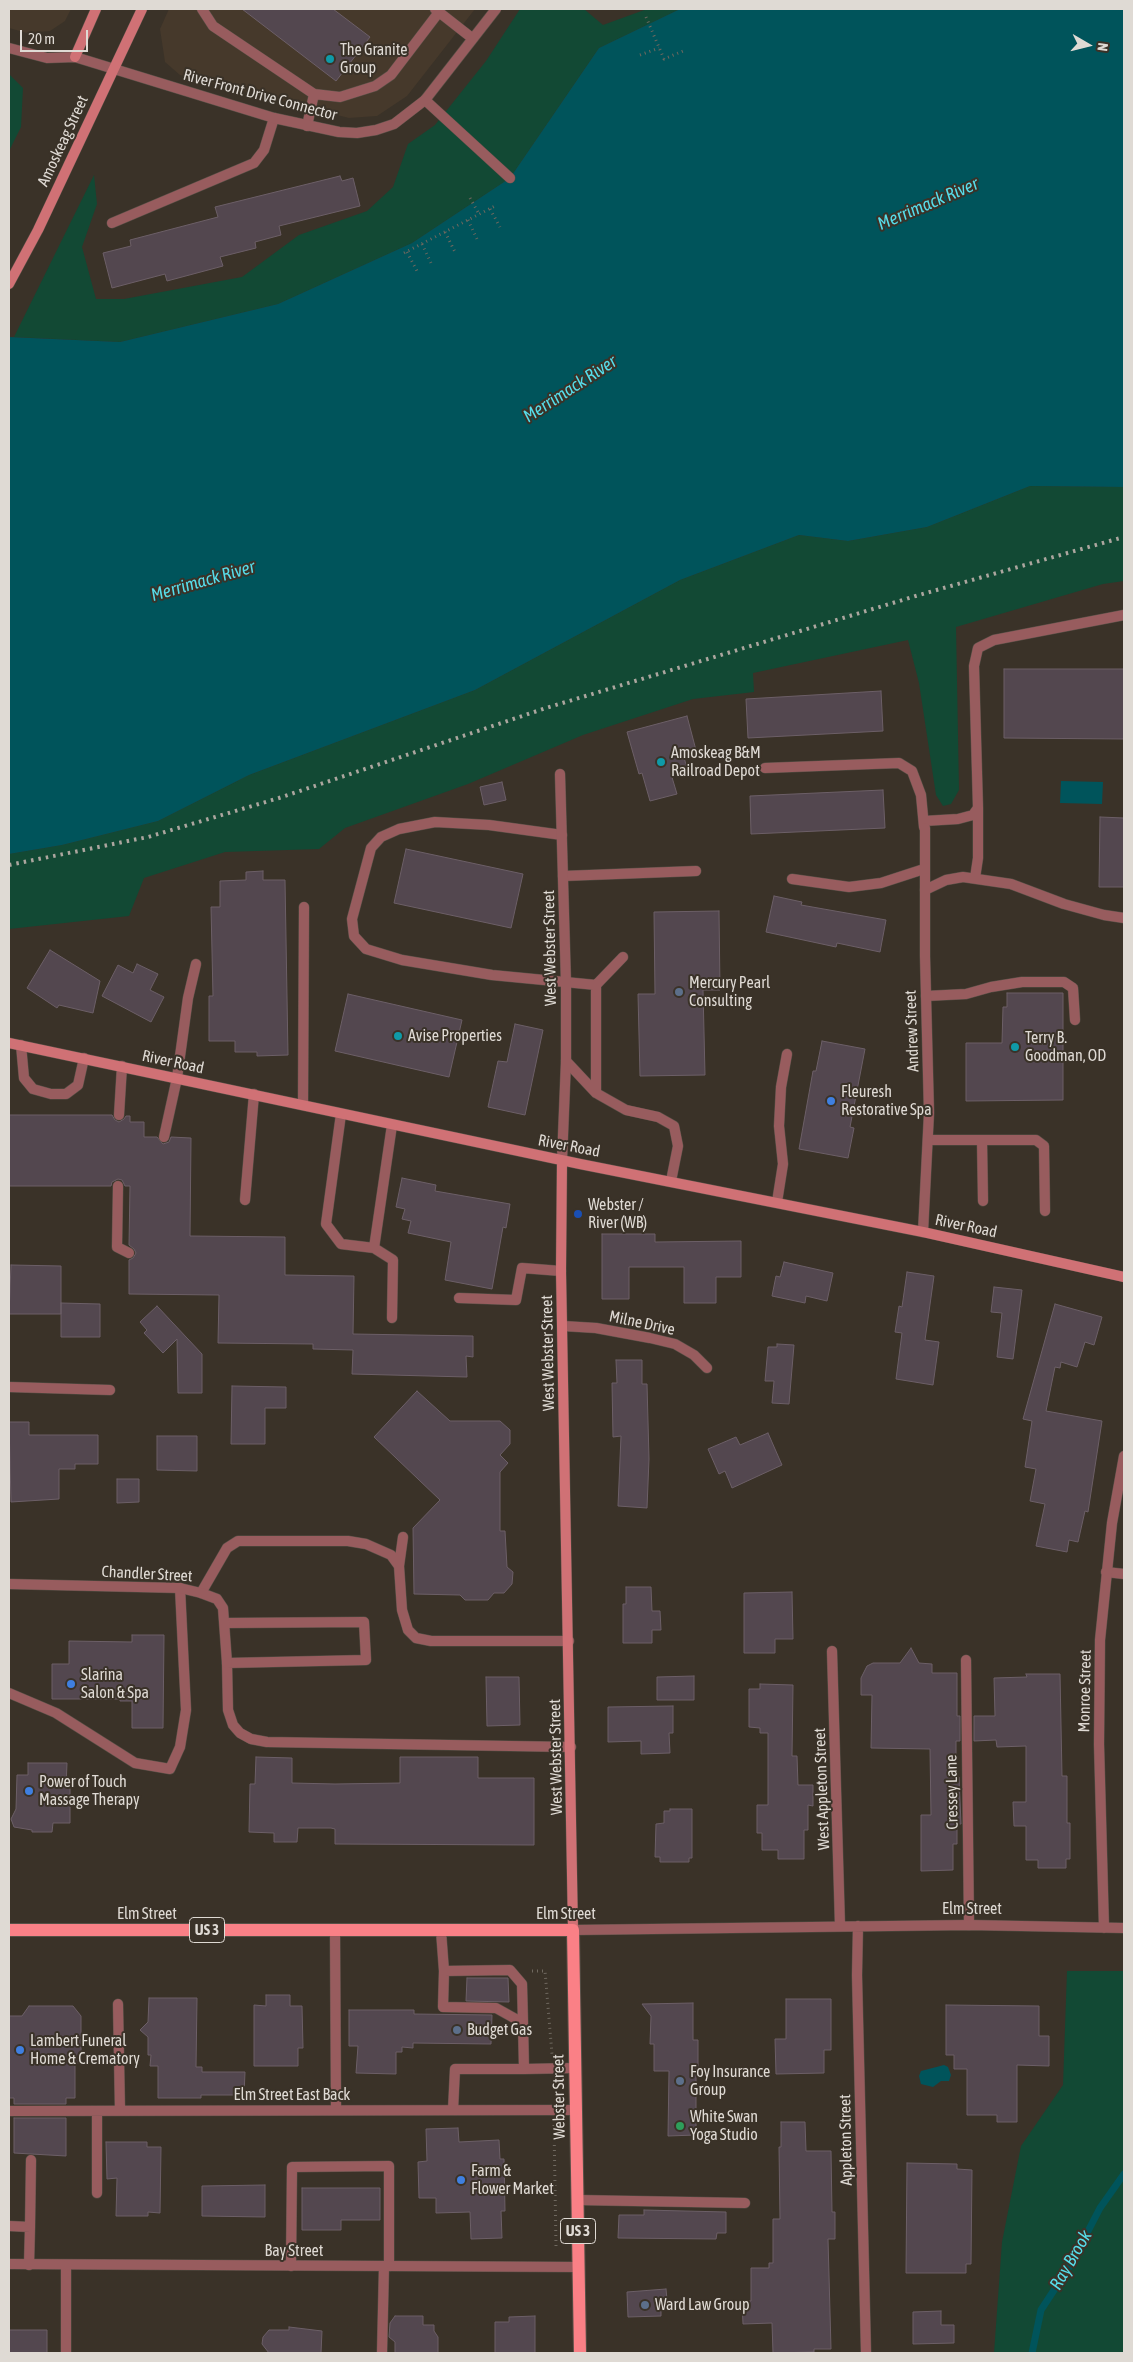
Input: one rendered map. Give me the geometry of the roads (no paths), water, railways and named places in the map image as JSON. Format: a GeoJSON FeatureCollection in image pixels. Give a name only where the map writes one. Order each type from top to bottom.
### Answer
{"type":"FeatureCollection","features":[{"type":"Feature","properties":{"kind":"main road","name":"Elm Street"},"geometry":{"type":"LineString","coordinates":[[9,1930],[573,1930]]}},
{"type":"Feature","properties":{"kind":"main road","name":"Webster Street"},"geometry":{"type":"LineString","coordinates":[[573,1930],[580,2353]]}},
{"type":"Feature","properties":{"kind":"street"},"geometry":{"type":"LineString","coordinates":[[9,48],[47,58],[75,57],[96,9]]}},
{"type":"Feature","properties":{"kind":"street","name":"Amoskeag Street"},"geometry":{"type":"LineString","coordinates":[[9,284],[38,230],[142,9]]}},
{"type":"Feature","properties":{"kind":"street"},"geometry":{"type":"LineString","coordinates":[[202,9],[213,26],[314,94],[340,97],[375,86],[391,75],[437,10],[472,38]]}},
{"type":"Feature","properties":{"kind":"street","name":"River Front Drive Connector"},"geometry":{"type":"LineString","coordinates":[[75,57],[274,118],[307,126],[348,132],[376,130],[394,124],[425,100],[496,9]]}},
{"type":"Feature","properties":{"kind":"street"},"geometry":{"type":"LineString","coordinates":[[307,126],[314,94]]}},
{"type":"Feature","properties":{"kind":"street"},"geometry":{"type":"LineString","coordinates":[[425,100],[510,178]]}},
{"type":"Feature","properties":{"kind":"street"},"geometry":{"type":"LineString","coordinates":[[112,223],[254,164],[264,150],[274,118]]}},
{"type":"Feature","properties":{"kind":"street"},"geometry":{"type":"LineString","coordinates":[[974,878],[978,858],[978,808],[974,666],[978,648],[994,640],[1124,615]]}},
{"type":"Feature","properties":{"kind":"street","name":"Andrew Street"},"geometry":{"type":"LineString","coordinates":[[765,768],[899,763],[912,771],[921,795],[924,824],[929,1070],[928,1140],[922,1232]]}},
{"type":"Feature","properties":{"kind":"street","name":"West Webster Street"},"geometry":{"type":"LineString","coordinates":[[560,774],[566,984],[561,1271],[573,1930]]}},
{"type":"Feature","properties":{"kind":"street"},"geometry":{"type":"LineString","coordinates":[[924,824],[973,815],[978,808]]}},
{"type":"Feature","properties":{"kind":"street"},"geometry":{"type":"LineString","coordinates":[[562,835],[489,825],[435,822],[399,829],[381,837],[371,848],[352,919],[354,936],[366,949],[393,958],[492,975],[566,984],[596,985]]}},
{"type":"Feature","properties":{"kind":"street"},"geometry":{"type":"LineString","coordinates":[[792,879],[849,887],[881,883],[924,869]]}},
{"type":"Feature","properties":{"kind":"street"},"geometry":{"type":"LineString","coordinates":[[563,876],[696,871]]}},
{"type":"Feature","properties":{"kind":"street"},"geometry":{"type":"LineString","coordinates":[[924,890],[946,880],[963,876],[1011,884],[1064,904],[1104,915],[1124,918]]}},
{"type":"Feature","properties":{"kind":"street"},"geometry":{"type":"LineString","coordinates":[[303,1105],[304,907]]}},
{"type":"Feature","properties":{"kind":"street"},"geometry":{"type":"LineString","coordinates":[[596,1093],[596,985],[623,957]]}},
{"type":"Feature","properties":{"kind":"street"},"geometry":{"type":"LineString","coordinates":[[164,1137],[177,1078],[188,998],[196,964]]}},
{"type":"Feature","properties":{"kind":"street"},"geometry":{"type":"LineString","coordinates":[[926,996],[966,994],[991,987],[1022,982],[1064,982],[1073,988],[1076,1020]]}},
{"type":"Feature","properties":{"kind":"street","name":"River Road"},"geometry":{"type":"LineString","coordinates":[[9,1042],[392,1125],[777,1202],[1124,1276]]}},
{"type":"Feature","properties":{"kind":"street"},"geometry":{"type":"LineString","coordinates":[[21,1045],[24,1078],[33,1089],[51,1094],[66,1094],[78,1085],[84,1058]]}},
{"type":"Feature","properties":{"kind":"street"},"geometry":{"type":"LineString","coordinates":[[777,1202],[783,1164],[779,1126],[781,1087],[787,1054]]}},
{"type":"Feature","properties":{"kind":"street"},"geometry":{"type":"LineString","coordinates":[[566,1061],[596,1093],[626,1110],[658,1117],[674,1126],[678,1146],[671,1181]]}},
{"type":"Feature","properties":{"kind":"street"},"geometry":{"type":"LineString","coordinates":[[119,1115],[122,1066]]}},
{"type":"Feature","properties":{"kind":"street"},"geometry":{"type":"LineString","coordinates":[[245,1200],[254,1094]]}},
{"type":"Feature","properties":{"kind":"street"},"geometry":{"type":"LineString","coordinates":[[341,1114],[326,1224],[341,1244],[374,1248],[393,1260],[392,1318]]}},
{"type":"Feature","properties":{"kind":"street"},"geometry":{"type":"LineString","coordinates":[[374,1248],[392,1125]]}},
{"type":"Feature","properties":{"kind":"street"},"geometry":{"type":"LineString","coordinates":[[928,1140],[1036,1140],[1044,1146],[1044,1211]]}},
{"type":"Feature","properties":{"kind":"street"},"geometry":{"type":"LineString","coordinates":[[982,1140],[983,1201]]}},
{"type":"Feature","properties":{"kind":"street"},"geometry":{"type":"LineString","coordinates":[[118,1186],[117,1247],[129,1253]]}},
{"type":"Feature","properties":{"kind":"street"},"geometry":{"type":"LineString","coordinates":[[459,1298],[516,1300],[522,1268],[561,1271]]}},
{"type":"Feature","properties":{"kind":"street","name":"Milne Drive"},"geometry":{"type":"LineString","coordinates":[[563,1326],[596,1328],[675,1344],[694,1355],[707,1368]]}},
{"type":"Feature","properties":{"kind":"street"},"geometry":{"type":"LineString","coordinates":[[9,1387],[110,1390]]}},
{"type":"Feature","properties":{"kind":"street","name":"Monroe Street"},"geometry":{"type":"LineString","coordinates":[[1104,1928],[1099,1744],[1100,1640],[1112,1523],[1124,1456]]}},
{"type":"Feature","properties":{"kind":"street"},"geometry":{"type":"LineString","coordinates":[[403,1537],[399,1566],[402,1610],[408,1630],[416,1638],[431,1642],[569,1641]]}},
{"type":"Feature","properties":{"kind":"street"},"geometry":{"type":"LineString","coordinates":[[201,1593],[227,1548],[238,1541],[348,1541],[366,1544],[390,1555],[399,1566]]}},
{"type":"Feature","properties":{"kind":"street"},"geometry":{"type":"LineString","coordinates":[[1106,1572],[1124,1574]]}},
{"type":"Feature","properties":{"kind":"street","name":"Chandler Street"},"geometry":{"type":"LineString","coordinates":[[9,1584],[180,1588],[217,1599],[223,1608],[225,1623],[228,1710],[233,1725],[240,1733],[251,1739],[267,1742],[571,1747]]}},
{"type":"Feature","properties":{"kind":"street"},"geometry":{"type":"LineString","coordinates":[[9,1693],[56,1713],[135,1763],[170,1769],[180,1747],[186,1710],[180,1588]]}},
{"type":"Feature","properties":{"kind":"street"},"geometry":{"type":"LineString","coordinates":[[225,1623],[364,1622],[366,1660],[227,1663]]}},
{"type":"Feature","properties":{"kind":"street","name":"West Appleton Street"},"geometry":{"type":"LineString","coordinates":[[832,1652],[840,1926]]}},
{"type":"Feature","properties":{"kind":"street","name":"Cressey Lane"},"geometry":{"type":"LineString","coordinates":[[966,1660],[969,1925]]}},
{"type":"Feature","properties":{"kind":"street","name":"Elm Street"},"geometry":{"type":"LineString","coordinates":[[573,1930],[969,1925],[1124,1928]]}},
{"type":"Feature","properties":{"kind":"street","name":"Appleton Street"},"geometry":{"type":"LineString","coordinates":[[858,1926],[857,1975],[866,2353]]}},
{"type":"Feature","properties":{"kind":"street"},"geometry":{"type":"LineString","coordinates":[[440,1930],[444,1972],[443,2008],[496,2008],[523,2023]]}},
{"type":"Feature","properties":{"kind":"street"},"geometry":{"type":"LineString","coordinates":[[335,1931],[336,2110]]}},
{"type":"Feature","properties":{"kind":"street"},"geometry":{"type":"LineString","coordinates":[[444,1972],[510,1970],[522,1984],[524,2069]]}},
{"type":"Feature","properties":{"kind":"street"},"geometry":{"type":"LineString","coordinates":[[118,2004],[120,2111]]}},
{"type":"Feature","properties":{"kind":"street"},"geometry":{"type":"LineString","coordinates":[[453,2110],[454,2068],[575,2068]]}},
{"type":"Feature","properties":{"kind":"street","name":"Elm Street East Back"},"geometry":{"type":"LineString","coordinates":[[9,2111],[576,2110]]}},
{"type":"Feature","properties":{"kind":"street"},"geometry":{"type":"LineString","coordinates":[[97,2111],[97,2193]]}},
{"type":"Feature","properties":{"kind":"street"},"geometry":{"type":"LineString","coordinates":[[29,2265],[31,2160]]}},
{"type":"Feature","properties":{"kind":"street"},"geometry":{"type":"LineString","coordinates":[[291,2266],[292,2167],[389,2166],[382,2353]]}},
{"type":"Feature","properties":{"kind":"street"},"geometry":{"type":"LineString","coordinates":[[577,2200],[745,2203]]}},
{"type":"Feature","properties":{"kind":"street"},"geometry":{"type":"LineString","coordinates":[[9,2226],[30,2227]]}},
{"type":"Feature","properties":{"kind":"street","name":"Bay Street"},"geometry":{"type":"LineString","coordinates":[[9,2264],[578,2267]]}},
{"type":"Feature","properties":{"kind":"street"},"geometry":{"type":"LineString","coordinates":[[66,2265],[66,2353]]}},
{"type":"Feature","properties":{"kind":"water","name":"Merrimack River"},"geometry":{"type":"Polygon","coordinates":[[[680,9],[1124,9],[1124,487],[1030,486],[927,527],[848,541],[799,535],[680,580],[475,690],[249,775],[158,821],[62,845],[9,854],[9,337],[120,342],[278,304],[412,243],[510,178],[599,48],[680,9]]]}},
{"type":"Feature","properties":{"kind":"water"},"geometry":{"type":"Polygon","coordinates":[[[1061,781],[1103,782],[1102,804],[1060,803],[1061,781]]]}},
{"type":"Feature","properties":{"kind":"water"},"geometry":{"type":"Polygon","coordinates":[[[944,2065],[948,2067],[951,2075],[949,2081],[941,2081],[933,2087],[921,2084],[919,2076],[921,2071],[944,2065]]]}},
{"type":"Feature","properties":{"kind":"waterway","name":"Ray Brook"},"geometry":{"type":"LineString","coordinates":[[1032,2353],[1041,2310],[1071,2264],[1100,2208],[1124,2174]]}},
{"type":"Feature","properties":{"kind":"railway"},"geometry":{"type":"LineString","coordinates":[[9,865],[148,837],[279,798],[546,708],[919,595],[1124,537]]}},
{"type":"Feature","properties":{"kind":"place","name":"The Granite Group"},"geometry":{"type":"Point","coordinates":[330,59]}},
{"type":"Feature","properties":{"kind":"place","name":"Amoskeag B&M Railroad Depot"},"geometry":{"type":"Point","coordinates":[661,762]}},
{"type":"Feature","properties":{"kind":"place","name":"Mercury Pearl Consulting"},"geometry":{"type":"Point","coordinates":[679,992]}},
{"type":"Feature","properties":{"kind":"place","name":"Avise Properties"},"geometry":{"type":"Point","coordinates":[398,1036]}},
{"type":"Feature","properties":{"kind":"place","name":"Terry B. Goodman, OD"},"geometry":{"type":"Point","coordinates":[1015,1047]}},
{"type":"Feature","properties":{"kind":"place","name":"Fleuresh Restorative Spa"},"geometry":{"type":"Point","coordinates":[831,1101]}},
{"type":"Feature","properties":{"kind":"place","name":"Webster / River (WB)"},"geometry":{"type":"Point","coordinates":[578,1214]}},
{"type":"Feature","properties":{"kind":"place","name":"Slarina Salon & Spa"},"geometry":{"type":"Point","coordinates":[71,1684]}},
{"type":"Feature","properties":{"kind":"place","name":"Power of Touch Massage Therapy"},"geometry":{"type":"Point","coordinates":[29,1791]}},
{"type":"Feature","properties":{"kind":"place","name":"Budget Gas"},"geometry":{"type":"Point","coordinates":[457,2030]}},
{"type":"Feature","properties":{"kind":"place","name":"Lambert Funeral Home & Crematory"},"geometry":{"type":"Point","coordinates":[20,2050]}},
{"type":"Feature","properties":{"kind":"place","name":"Foy Insurance Group"},"geometry":{"type":"Point","coordinates":[680,2081]}},
{"type":"Feature","properties":{"kind":"place","name":"White Swan Yoga Studio"},"geometry":{"type":"Point","coordinates":[680,2126]}},
{"type":"Feature","properties":{"kind":"place","name":"Farm & Flower Market"},"geometry":{"type":"Point","coordinates":[461,2180]}},
{"type":"Feature","properties":{"kind":"place","name":"Ward Law Group"},"geometry":{"type":"Point","coordinates":[645,2305]}}]}
